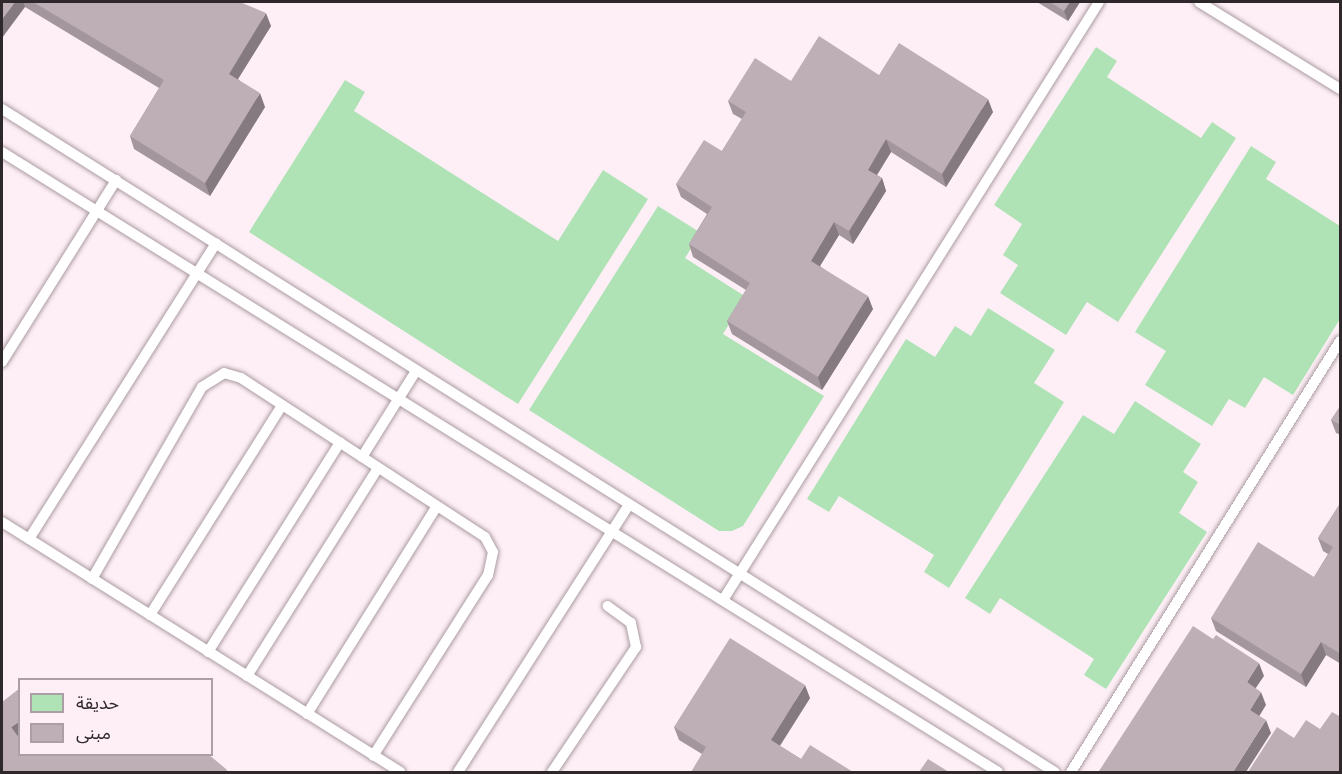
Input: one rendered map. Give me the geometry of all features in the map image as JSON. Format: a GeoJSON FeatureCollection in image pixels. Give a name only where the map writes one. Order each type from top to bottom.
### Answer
{"type":"FeatureCollection","features":[{"type":"Feature","properties":{"kind":"lane"},"geometry":{"type":"LineString","coordinates":[[723,600],[1099,2]]}},
{"type":"Feature","properties":{"kind":"lane"},"geometry":{"type":"LineString","coordinates":[[1199,2],[1341,89]]}},
{"type":"Feature","properties":{"kind":"lane"},"geometry":{"type":"LineString","coordinates":[[2,109],[628,506],[1055,772]]}},
{"type":"Feature","properties":{"kind":"lane"},"geometry":{"type":"LineString","coordinates":[[2,152],[998,772]]}},
{"type":"Feature","properties":{"kind":"lane"},"geometry":{"type":"LineString","coordinates":[[2,362],[116,180]]}},
{"type":"Feature","properties":{"kind":"lane"},"geometry":{"type":"LineString","coordinates":[[29,539],[216,243]]}},
{"type":"Feature","properties":{"kind":"lane"},"geometry":{"type":"LineString","coordinates":[[1071,772],[1341,341]]}},
{"type":"Feature","properties":{"kind":"lane"},"geometry":{"type":"LineString","coordinates":[[362,457],[416,371]]}},
{"type":"Feature","properties":{"kind":"lane"},"geometry":{"type":"LineString","coordinates":[[92,579],[208,380],[233,374],[484,537],[492,552],[492,568],[373,756]]}},
{"type":"Feature","properties":{"kind":"lane"},"geometry":{"type":"LineString","coordinates":[[150,615],[282,405]]}},
{"type":"Feature","properties":{"kind":"lane"},"geometry":{"type":"LineString","coordinates":[[208,652],[340,442]]}},
{"type":"Feature","properties":{"kind":"lane"},"geometry":{"type":"LineString","coordinates":[[247,676],[378,468]]}},
{"type":"Feature","properties":{"kind":"lane"},"geometry":{"type":"LineString","coordinates":[[307,714],[437,506]]}},
{"type":"Feature","properties":{"kind":"lane"},"geometry":{"type":"LineString","coordinates":[[458,772],[628,506]]}},
{"type":"Feature","properties":{"kind":"lane"},"geometry":{"type":"LineString","coordinates":[[2,522],[400,772]]}},
{"type":"Feature","properties":{"kind":"lane"},"geometry":{"type":"LineString","coordinates":[[552,772],[636,647],[631,622],[608,606]]}},
{"type":"Feature","properties":{"kind":"green space"},"geometry":{"type":"Polygon","coordinates":[[[1096,47],[1117,61],[1107,77],[1201,138],[1212,122],[1236,138],[1118,322],[1087,302],[1066,335],[1000,293],[1018,265],[1003,255],[1022,224],[994,205],[1096,47]]]}},
{"type":"Feature","properties":{"kind":"green space"},"geometry":{"type":"Polygon","coordinates":[[[345,80],[365,92],[354,111],[558,241],[603,170],[648,199],[518,404],[249,232],[345,80]]]}},
{"type":"Feature","properties":{"kind":"green space"},"geometry":{"type":"Polygon","coordinates":[[[1251,146],[1276,162],[1266,179],[1340,226],[1340,319],[1293,395],[1264,377],[1245,408],[1229,399],[1212,426],[1145,385],[1166,351],[1135,332],[1251,146]]]}},
{"type":"Feature","properties":{"kind":"green space"},"geometry":{"type":"Polygon","coordinates":[[[658,206],[701,233],[685,258],[746,297],[723,334],[824,396],[743,526],[732,531],[719,531],[529,410],[658,206]]]}},
{"type":"Feature","properties":{"kind":"green space"},"geometry":{"type":"Polygon","coordinates":[[[988,308],[1055,350],[1034,383],[1064,402],[949,588],[924,572],[934,555],[839,496],[829,512],[807,499],[906,339],[935,357],[955,326],[971,336],[988,308]]]}},
{"type":"Feature","properties":{"kind":"green space"},"geometry":{"type":"Polygon","coordinates":[[[1135,401],[1201,444],[1183,472],[1198,482],[1179,513],[1207,532],[1106,689],[1084,675],[1094,659],[1000,598],[990,614],[965,598],[1083,415],[1114,434],[1135,401]]]}},
{"type":"Feature","properties":{"kind":"building"},"geometry":{"type":"Polygon","coordinates":[[[2,2],[15,2],[2,19],[2,2]]]}},
{"type":"Feature","properties":{"kind":"building"},"geometry":{"type":"Polygon","coordinates":[[[33,2],[240,2],[266,13],[229,74],[260,93],[205,183],[130,136],[164,80],[33,2]]]}},
{"type":"Feature","properties":{"kind":"building"},"geometry":{"type":"Polygon","coordinates":[[[1050,2],[1070,2],[1064,11],[1050,2]]]}},
{"type":"Feature","properties":{"kind":"building"},"geometry":{"type":"Polygon","coordinates":[[[819,36],[879,75],[899,43],[988,99],[942,174],[886,139],[868,170],[882,178],[849,231],[834,222],[811,261],[868,296],[818,377],[727,321],[750,283],[689,244],[712,207],[676,184],[704,140],[722,151],[746,112],[728,101],[755,58],[791,81],[819,36]]]}},
{"type":"Feature","properties":{"kind":"building"},"geometry":{"type":"Polygon","coordinates":[[[1341,405],[1341,425],[1331,420],[1341,405]]]}},
{"type":"Feature","properties":{"kind":"building"},"geometry":{"type":"Polygon","coordinates":[[[1341,502],[1341,654],[1321,642],[1301,674],[1211,618],[1258,542],[1314,577],[1333,547],[1318,538],[1341,502]]]}},
{"type":"Feature","properties":{"kind":"building"},"geometry":{"type":"Polygon","coordinates":[[[1193,626],[1213,639],[1216,635],[1259,663],[1247,682],[1261,692],[1250,710],[1266,720],[1233,772],[1099,771],[1193,626]]]}},
{"type":"Feature","properties":{"kind":"building"},"geometry":{"type":"Polygon","coordinates":[[[730,638],[805,685],[771,740],[801,759],[810,745],[853,772],[691,772],[706,747],[674,727],[730,638]]]}},
{"type":"Feature","properties":{"kind":"building"},"geometry":{"type":"Polygon","coordinates":[[[18,690],[18,722],[11,727],[18,736],[18,756],[210,756],[228,772],[2,772],[2,702],[18,690]]]}},
{"type":"Feature","properties":{"kind":"building"},"geometry":{"type":"Polygon","coordinates":[[[1332,712],[1341,717],[1341,772],[1248,772],[1277,727],[1294,738],[1306,720],[1320,729],[1332,712]]]}},
{"type":"Feature","properties":{"kind":"building"},"geometry":{"type":"Polygon","coordinates":[[[928,759],[949,772],[919,772],[928,759]]]}}]}
